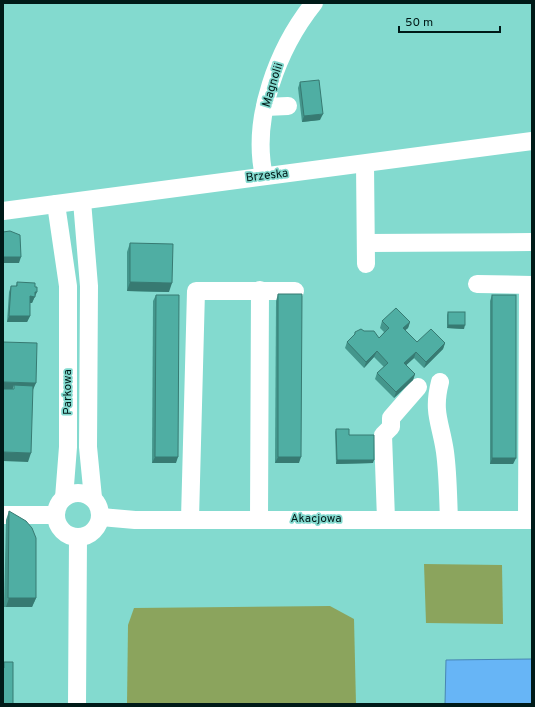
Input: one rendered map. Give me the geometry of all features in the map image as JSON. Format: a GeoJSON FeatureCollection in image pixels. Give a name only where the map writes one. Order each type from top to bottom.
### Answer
{"type":"FeatureCollection","features":[{"type":"Feature","properties":{"kind":"street","name":"Magnolii"},"geometry":{"type":"LineString","coordinates":[[264,176],[261,142],[265,107],[283,51],[296,27],[314,3]]}},
{"type":"Feature","properties":{"kind":"street"},"geometry":{"type":"LineString","coordinates":[[265,107],[288,106]]}},
{"type":"Feature","properties":{"kind":"street","name":"Brzeska"},"geometry":{"type":"LineString","coordinates":[[3,211],[532,141]]}},
{"type":"Feature","properties":{"kind":"street"},"geometry":{"type":"LineString","coordinates":[[365,164],[366,264]]}},
{"type":"Feature","properties":{"kind":"street","name":"Parkowa"},"geometry":{"type":"LineString","coordinates":[[82,201],[89,286],[88,447],[93,498]]}},
{"type":"Feature","properties":{"kind":"street","name":"Parkowa"},"geometry":{"type":"LineString","coordinates":[[56,204],[68,286],[68,447],[64,498]]}},
{"type":"Feature","properties":{"kind":"street"},"geometry":{"type":"LineString","coordinates":[[366,243],[532,242]]}},
{"type":"Feature","properties":{"kind":"street"},"geometry":{"type":"LineString","coordinates":[[477,284],[530,285],[529,520]]}},
{"type":"Feature","properties":{"kind":"street"},"geometry":{"type":"LineString","coordinates":[[68,286],[89,286]]}},
{"type":"Feature","properties":{"kind":"street"},"geometry":{"type":"LineString","coordinates":[[259,519],[260,290]]}},
{"type":"Feature","properties":{"kind":"street"},"geometry":{"type":"LineString","coordinates":[[190,519],[196,291],[295,291]]}},
{"type":"Feature","properties":{"kind":"street"},"geometry":{"type":"LineString","coordinates":[[440,382],[436,400],[438,425],[445,450],[449,520]]}},
{"type":"Feature","properties":{"kind":"street"},"geometry":{"type":"LineString","coordinates":[[386,519],[383,435],[391,427],[391,418],[418,387]]}},
{"type":"Feature","properties":{"kind":"street"},"geometry":{"type":"LineString","coordinates":[[68,405],[88,405]]}},
{"type":"Feature","properties":{"kind":"street"},"geometry":{"type":"LineString","coordinates":[[75,493],[82,493],[93,498],[100,510],[100,517],[99,523],[91,533],[78,537],[65,533],[60,528],[56,516],[58,506],[64,498],[75,493]]}},
{"type":"Feature","properties":{"kind":"street"},"geometry":{"type":"LineString","coordinates":[[3,515],[56,516]]}},
{"type":"Feature","properties":{"kind":"street","name":"Akacjowa"},"geometry":{"type":"LineString","coordinates":[[100,517],[135,520],[529,520]]}},
{"type":"Feature","properties":{"kind":"street"},"geometry":{"type":"LineString","coordinates":[[77,704],[78,537]]}},
{"type":"Feature","properties":{"kind":"green space"},"geometry":{"type":"Polygon","coordinates":[[[424,564],[502,565],[503,624],[426,623],[424,564]]]}},
{"type":"Feature","properties":{"kind":"green space"},"geometry":{"type":"Polygon","coordinates":[[[330,606],[354,619],[356,704],[127,704],[128,625],[134,608],[330,606]]]}},
{"type":"Feature","properties":{"kind":"water"},"geometry":{"type":"Polygon","coordinates":[[[532,659],[532,704],[445,704],[446,660],[532,659]]]}},
{"type":"Feature","properties":{"kind":"building"},"geometry":{"type":"Polygon","coordinates":[[[319,80],[323,114],[304,116],[300,82],[319,80]]]}},
{"type":"Feature","properties":{"kind":"building"},"geometry":{"type":"Polygon","coordinates":[[[10,231],[20,235],[21,257],[3,257],[3,232],[10,231]]]}},
{"type":"Feature","properties":{"kind":"building"},"geometry":{"type":"Polygon","coordinates":[[[130,243],[173,244],[172,283],[130,282],[130,243]]]}},
{"type":"Feature","properties":{"kind":"building"},"geometry":{"type":"Polygon","coordinates":[[[17,282],[35,283],[35,287],[37,287],[35,297],[30,296],[30,316],[9,316],[11,286],[17,286],[17,282]]]}},
{"type":"Feature","properties":{"kind":"building"},"geometry":{"type":"Polygon","coordinates":[[[278,294],[302,294],[301,457],[278,457],[278,294]]]}},
{"type":"Feature","properties":{"kind":"building"},"geometry":{"type":"Polygon","coordinates":[[[156,295],[179,295],[178,457],[155,457],[156,295]]]}},
{"type":"Feature","properties":{"kind":"building"},"geometry":{"type":"Polygon","coordinates":[[[492,295],[516,295],[516,458],[492,458],[492,295]]]}},
{"type":"Feature","properties":{"kind":"building"},"geometry":{"type":"Polygon","coordinates":[[[396,308],[410,322],[403,328],[417,342],[431,329],[445,343],[426,362],[416,352],[404,363],[415,374],[396,392],[377,373],[388,363],[377,351],[366,362],[347,342],[355,334],[355,332],[361,329],[364,331],[374,331],[379,338],[389,328],[382,321],[396,308]]]}},
{"type":"Feature","properties":{"kind":"building"},"geometry":{"type":"Polygon","coordinates":[[[448,312],[465,312],[465,325],[448,325],[448,312]]]}},
{"type":"Feature","properties":{"kind":"building"},"geometry":{"type":"Polygon","coordinates":[[[3,342],[37,343],[36,383],[3,382],[3,342]]]}},
{"type":"Feature","properties":{"kind":"building"},"geometry":{"type":"Polygon","coordinates":[[[14,385],[33,386],[31,453],[3,452],[3,389],[14,389],[14,385]]]}},
{"type":"Feature","properties":{"kind":"building"},"geometry":{"type":"Polygon","coordinates":[[[336,429],[349,429],[349,435],[374,435],[374,460],[337,460],[336,429]]]}},
{"type":"Feature","properties":{"kind":"building"},"geometry":{"type":"Polygon","coordinates":[[[9,511],[26,521],[32,528],[36,538],[36,598],[8,598],[9,511]]]}},
{"type":"Feature","properties":{"kind":"building"},"geometry":{"type":"Polygon","coordinates":[[[4,662],[13,662],[13,704],[3,704],[4,662]]]}}]}
